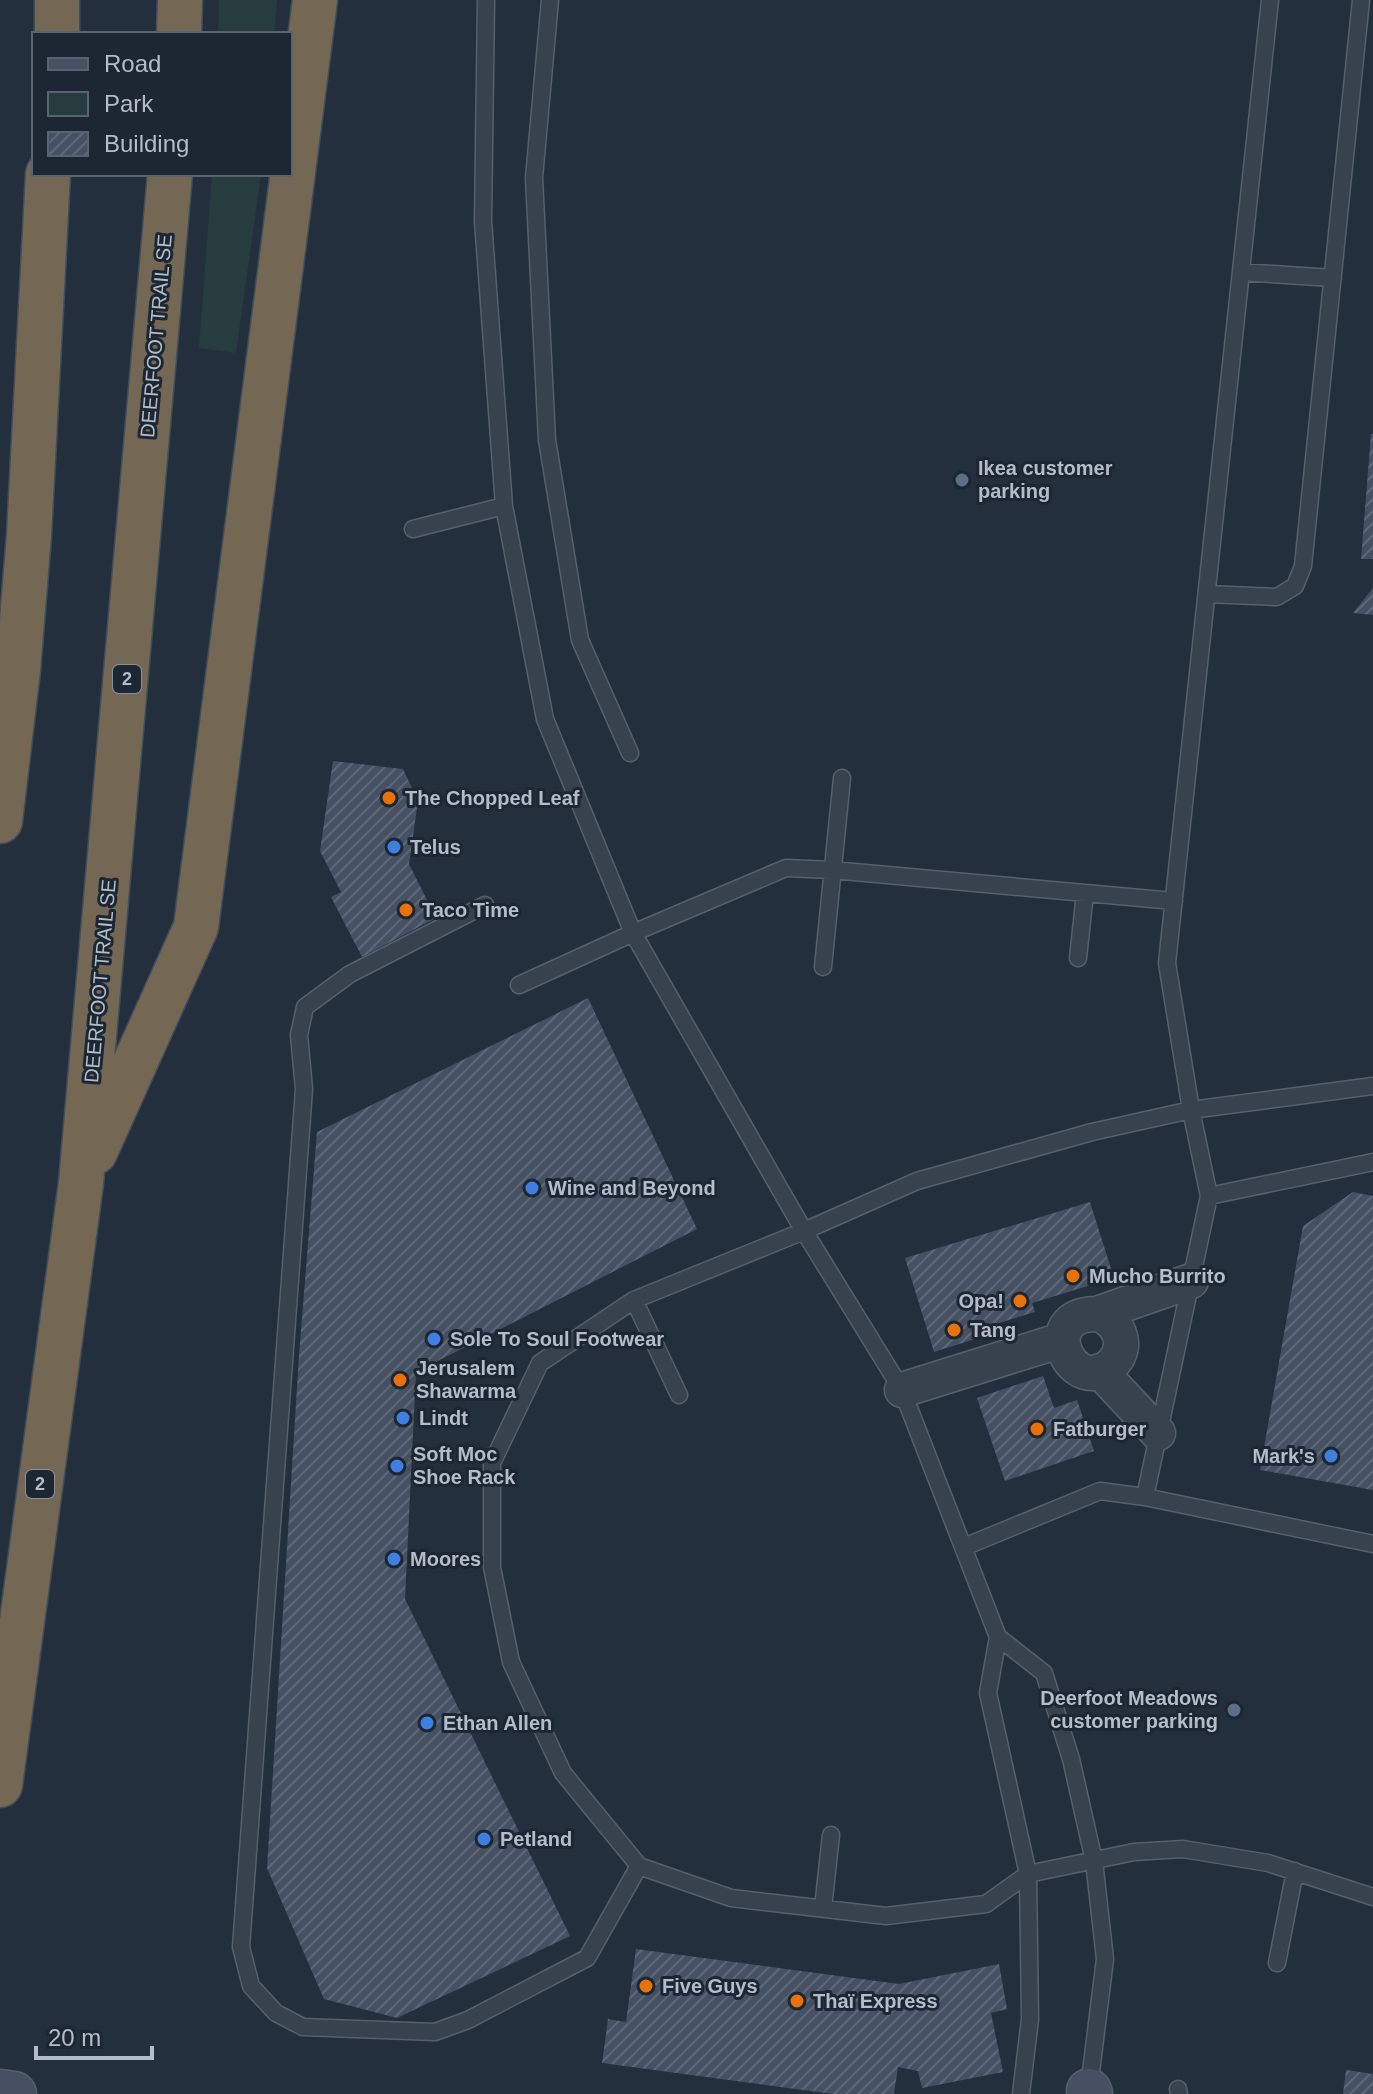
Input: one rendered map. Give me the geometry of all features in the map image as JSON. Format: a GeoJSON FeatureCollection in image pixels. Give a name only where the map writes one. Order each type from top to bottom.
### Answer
{"type":"FeatureCollection","features":[{"type":"Feature","properties":{"kind":"highway"},"geometry":{"type":"LineString","coordinates":[[57,0],[57,32]]}},
{"type":"Feature","properties":{"kind":"highway"},"geometry":{"type":"LineString","coordinates":[[179,32],[180,0]]}},
{"type":"Feature","properties":{"kind":"highway"},"geometry":{"type":"LineString","coordinates":[[81,1183],[196,927],[315,0]]}},
{"type":"Feature","properties":{"kind":"highway"},"geometry":{"type":"LineString","coordinates":[[0,821],[18,670],[29,535],[48,176]]}},
{"type":"Feature","properties":{"kind":"highway","name":"DEERFOOT TRAIL SE"},"geometry":{"type":"LineString","coordinates":[[0,1785],[81,1183],[170,176]]}},
{"type":"Feature","properties":{"kind":"street"},"geometry":{"type":"LineString","coordinates":[[1097,1314],[1114,1323],[1121,1341],[1116,1359],[1100,1371],[1081,1370],[1073,1366],[1063,1350],[1062,1340],[1070,1323],[1078,1317],[1097,1314],[1191,1281]]}},
{"type":"Feature","properties":{"kind":"street"},"geometry":{"type":"LineString","coordinates":[[902,1390],[1062,1340]]}},
{"type":"Feature","properties":{"kind":"street"},"geometry":{"type":"LineString","coordinates":[[1100,1371],[1158,1433]]}},
{"type":"Feature","properties":{"kind":"street"},"geometry":{"type":"LineString","coordinates":[[0,2092],[14,2094]]}},
{"type":"Feature","properties":{"kind":"lane"},"geometry":{"type":"LineString","coordinates":[[486,0],[483,221],[504,506],[545,719],[633,933],[804,1231],[902,1390],[998,1637],[988,1693],[1028,1874],[1030,2019],[1021,2094]]}},
{"type":"Feature","properties":{"kind":"lane"},"geometry":{"type":"LineString","coordinates":[[550,0],[534,178],[547,440],[580,640],[630,753]]}},
{"type":"Feature","properties":{"kind":"lane"},"geometry":{"type":"LineString","coordinates":[[1145,1497],[1209,1196],[1191,1110],[1167,963],[1270,0]]}},
{"type":"Feature","properties":{"kind":"lane"},"geometry":{"type":"LineString","coordinates":[[1207,594],[1277,597],[1295,586],[1303,566],[1361,0]]}},
{"type":"Feature","properties":{"kind":"lane"},"geometry":{"type":"LineString","coordinates":[[1241,272],[1333,278]]}},
{"type":"Feature","properties":{"kind":"lane"},"geometry":{"type":"LineString","coordinates":[[413,529],[504,506]]}},
{"type":"Feature","properties":{"kind":"lane"},"geometry":{"type":"LineString","coordinates":[[823,967],[842,778]]}},
{"type":"Feature","properties":{"kind":"lane"},"geometry":{"type":"LineString","coordinates":[[519,985],[786,868],[1174,901]]}},
{"type":"Feature","properties":{"kind":"lane"},"geometry":{"type":"LineString","coordinates":[[1078,958],[1085,893]]}},
{"type":"Feature","properties":{"kind":"lane"},"geometry":{"type":"LineString","coordinates":[[485,905],[350,974],[305,1007],[299,1035],[304,1089],[241,1947],[251,1986],[276,2013],[303,2027],[435,2032],[468,2020],[587,1958],[639,1866]]}},
{"type":"Feature","properties":{"kind":"lane"},"geometry":{"type":"LineString","coordinates":[[1373,1086],[1191,1110],[1092,1132],[917,1181],[634,1300],[540,1363],[492,1463],[492,1567],[511,1662],[563,1773],[639,1866],[731,1898],[886,1916],[986,1904],[1028,1874],[1134,1852],[1183,1849],[1268,1863],[1373,1897]]}},
{"type":"Feature","properties":{"kind":"lane"},"geometry":{"type":"LineString","coordinates":[[1209,1196],[1373,1162]]}},
{"type":"Feature","properties":{"kind":"lane"},"geometry":{"type":"LineString","coordinates":[[634,1300],[679,1395]]}},
{"type":"Feature","properties":{"kind":"lane"},"geometry":{"type":"LineString","coordinates":[[964,1547],[1100,1491],[1145,1497],[1373,1544]]}},
{"type":"Feature","properties":{"kind":"lane"},"geometry":{"type":"LineString","coordinates":[[998,1637],[1044,1673],[1071,1759],[1094,1861],[1105,1959],[1089,2093]]}},
{"type":"Feature","properties":{"kind":"lane"},"geometry":{"type":"LineString","coordinates":[[823,1908],[831,1835]]}},
{"type":"Feature","properties":{"kind":"lane"},"geometry":{"type":"LineString","coordinates":[[1277,1963],[1295,1871]]}},
{"type":"Feature","properties":{"kind":"green space"},"geometry":{"type":"Polygon","coordinates":[[[219,0],[277,0],[274,32],[218,32],[219,0]]]}},
{"type":"Feature","properties":{"kind":"green space"},"geometry":{"type":"Polygon","coordinates":[[[212,176],[261,176],[236,353],[199,348],[212,176]]]}},
{"type":"Feature","properties":{"kind":"building"},"geometry":{"type":"Polygon","coordinates":[[[1371,434],[1373,559],[1361,559],[1371,434]]]}},
{"type":"Feature","properties":{"kind":"building"},"geometry":{"type":"Polygon","coordinates":[[[1373,588],[1373,615],[1353,613],[1373,588]]]}},
{"type":"Feature","properties":{"kind":"building"},"geometry":{"type":"Polygon","coordinates":[[[333,761],[403,769],[418,801],[409,864],[436,918],[362,957],[331,897],[341,892],[320,851],[333,761]]]}},
{"type":"Feature","properties":{"kind":"building"},"geometry":{"type":"Polygon","coordinates":[[[588,998],[697,1229],[416,1372],[405,1599],[570,1936],[397,2018],[324,1999],[267,1868],[299,1355],[317,1132],[588,998]]]}},
{"type":"Feature","properties":{"kind":"building"},"geometry":{"type":"Polygon","coordinates":[[[1353,1192],[1373,1196],[1373,1490],[1260,1470],[1303,1226],[1353,1192]]]}},
{"type":"Feature","properties":{"kind":"building"},"geometry":{"type":"Polygon","coordinates":[[[1090,1202],[1114,1278],[1032,1303],[1035,1312],[976,1330],[978,1338],[934,1352],[905,1258],[1090,1202]]]}},
{"type":"Feature","properties":{"kind":"building","name":"Fatburger"},"geometry":{"type":"Polygon","coordinates":[[[1043,1376],[1054,1408],[1077,1400],[1094,1451],[1005,1481],[977,1398],[1043,1376]]]}},
{"type":"Feature","properties":{"kind":"building"},"geometry":{"type":"Polygon","coordinates":[[[636,1949],[899,1984],[999,1964],[1007,2009],[991,2013],[1003,2072],[922,2088],[918,2071],[898,2067],[894,2094],[832,2094],[602,2063],[608,2019],[626,2022],[636,1949]]]}},
{"type":"Feature","properties":{"kind":"building"},"geometry":{"type":"Polygon","coordinates":[[[1346,2070],[1373,2074],[1373,2094],[1343,2094],[1346,2070]]]}},
{"type":"Feature","properties":{"kind":"place","name":"Ikea customer parking"},"geometry":{"type":"Point","coordinates":[962,480]}},
{"type":"Feature","properties":{"kind":"place","name":"The Chopped Leaf"},"geometry":{"type":"Point","coordinates":[389,798]}},
{"type":"Feature","properties":{"kind":"place","name":"Telus"},"geometry":{"type":"Point","coordinates":[394,847]}},
{"type":"Feature","properties":{"kind":"place","name":"Taco Time"},"geometry":{"type":"Point","coordinates":[406,910]}},
{"type":"Feature","properties":{"kind":"place","name":"Wine and Beyond"},"geometry":{"type":"Point","coordinates":[532,1188]}},
{"type":"Feature","properties":{"kind":"place","name":"Mucho Burrito"},"geometry":{"type":"Point","coordinates":[1073,1276]}},
{"type":"Feature","properties":{"kind":"place","name":"Opa!"},"geometry":{"type":"Point","coordinates":[1020,1301]}},
{"type":"Feature","properties":{"kind":"place","name":"Tang"},"geometry":{"type":"Point","coordinates":[954,1330]}},
{"type":"Feature","properties":{"kind":"place","name":"Sole To Soul Footwear"},"geometry":{"type":"Point","coordinates":[434,1339]}},
{"type":"Feature","properties":{"kind":"place","name":"Jerusalem Shawarma"},"geometry":{"type":"Point","coordinates":[400,1380]}},
{"type":"Feature","properties":{"kind":"place","name":"Lindt"},"geometry":{"type":"Point","coordinates":[403,1418]}},
{"type":"Feature","properties":{"kind":"place","name":"Fatburger"},"geometry":{"type":"Point","coordinates":[1037,1429]}},
{"type":"Feature","properties":{"kind":"place","name":"Mark's"},"geometry":{"type":"Point","coordinates":[1331,1456]}},
{"type":"Feature","properties":{"kind":"place","name":"Soft Moc Shoe Rack"},"geometry":{"type":"Point","coordinates":[397,1466]}},
{"type":"Feature","properties":{"kind":"place","name":"Moores"},"geometry":{"type":"Point","coordinates":[394,1559]}},
{"type":"Feature","properties":{"kind":"place","name":"Deerfoot Meadows customer parking"},"geometry":{"type":"Point","coordinates":[1234,1710]}},
{"type":"Feature","properties":{"kind":"place","name":"Ethan Allen"},"geometry":{"type":"Point","coordinates":[427,1723]}},
{"type":"Feature","properties":{"kind":"place","name":"Petland"},"geometry":{"type":"Point","coordinates":[484,1839]}},
{"type":"Feature","properties":{"kind":"place","name":"Five Guys"},"geometry":{"type":"Point","coordinates":[646,1986]}},
{"type":"Feature","properties":{"kind":"place","name":"Thaï Express"},"geometry":{"type":"Point","coordinates":[797,2001]}}]}
